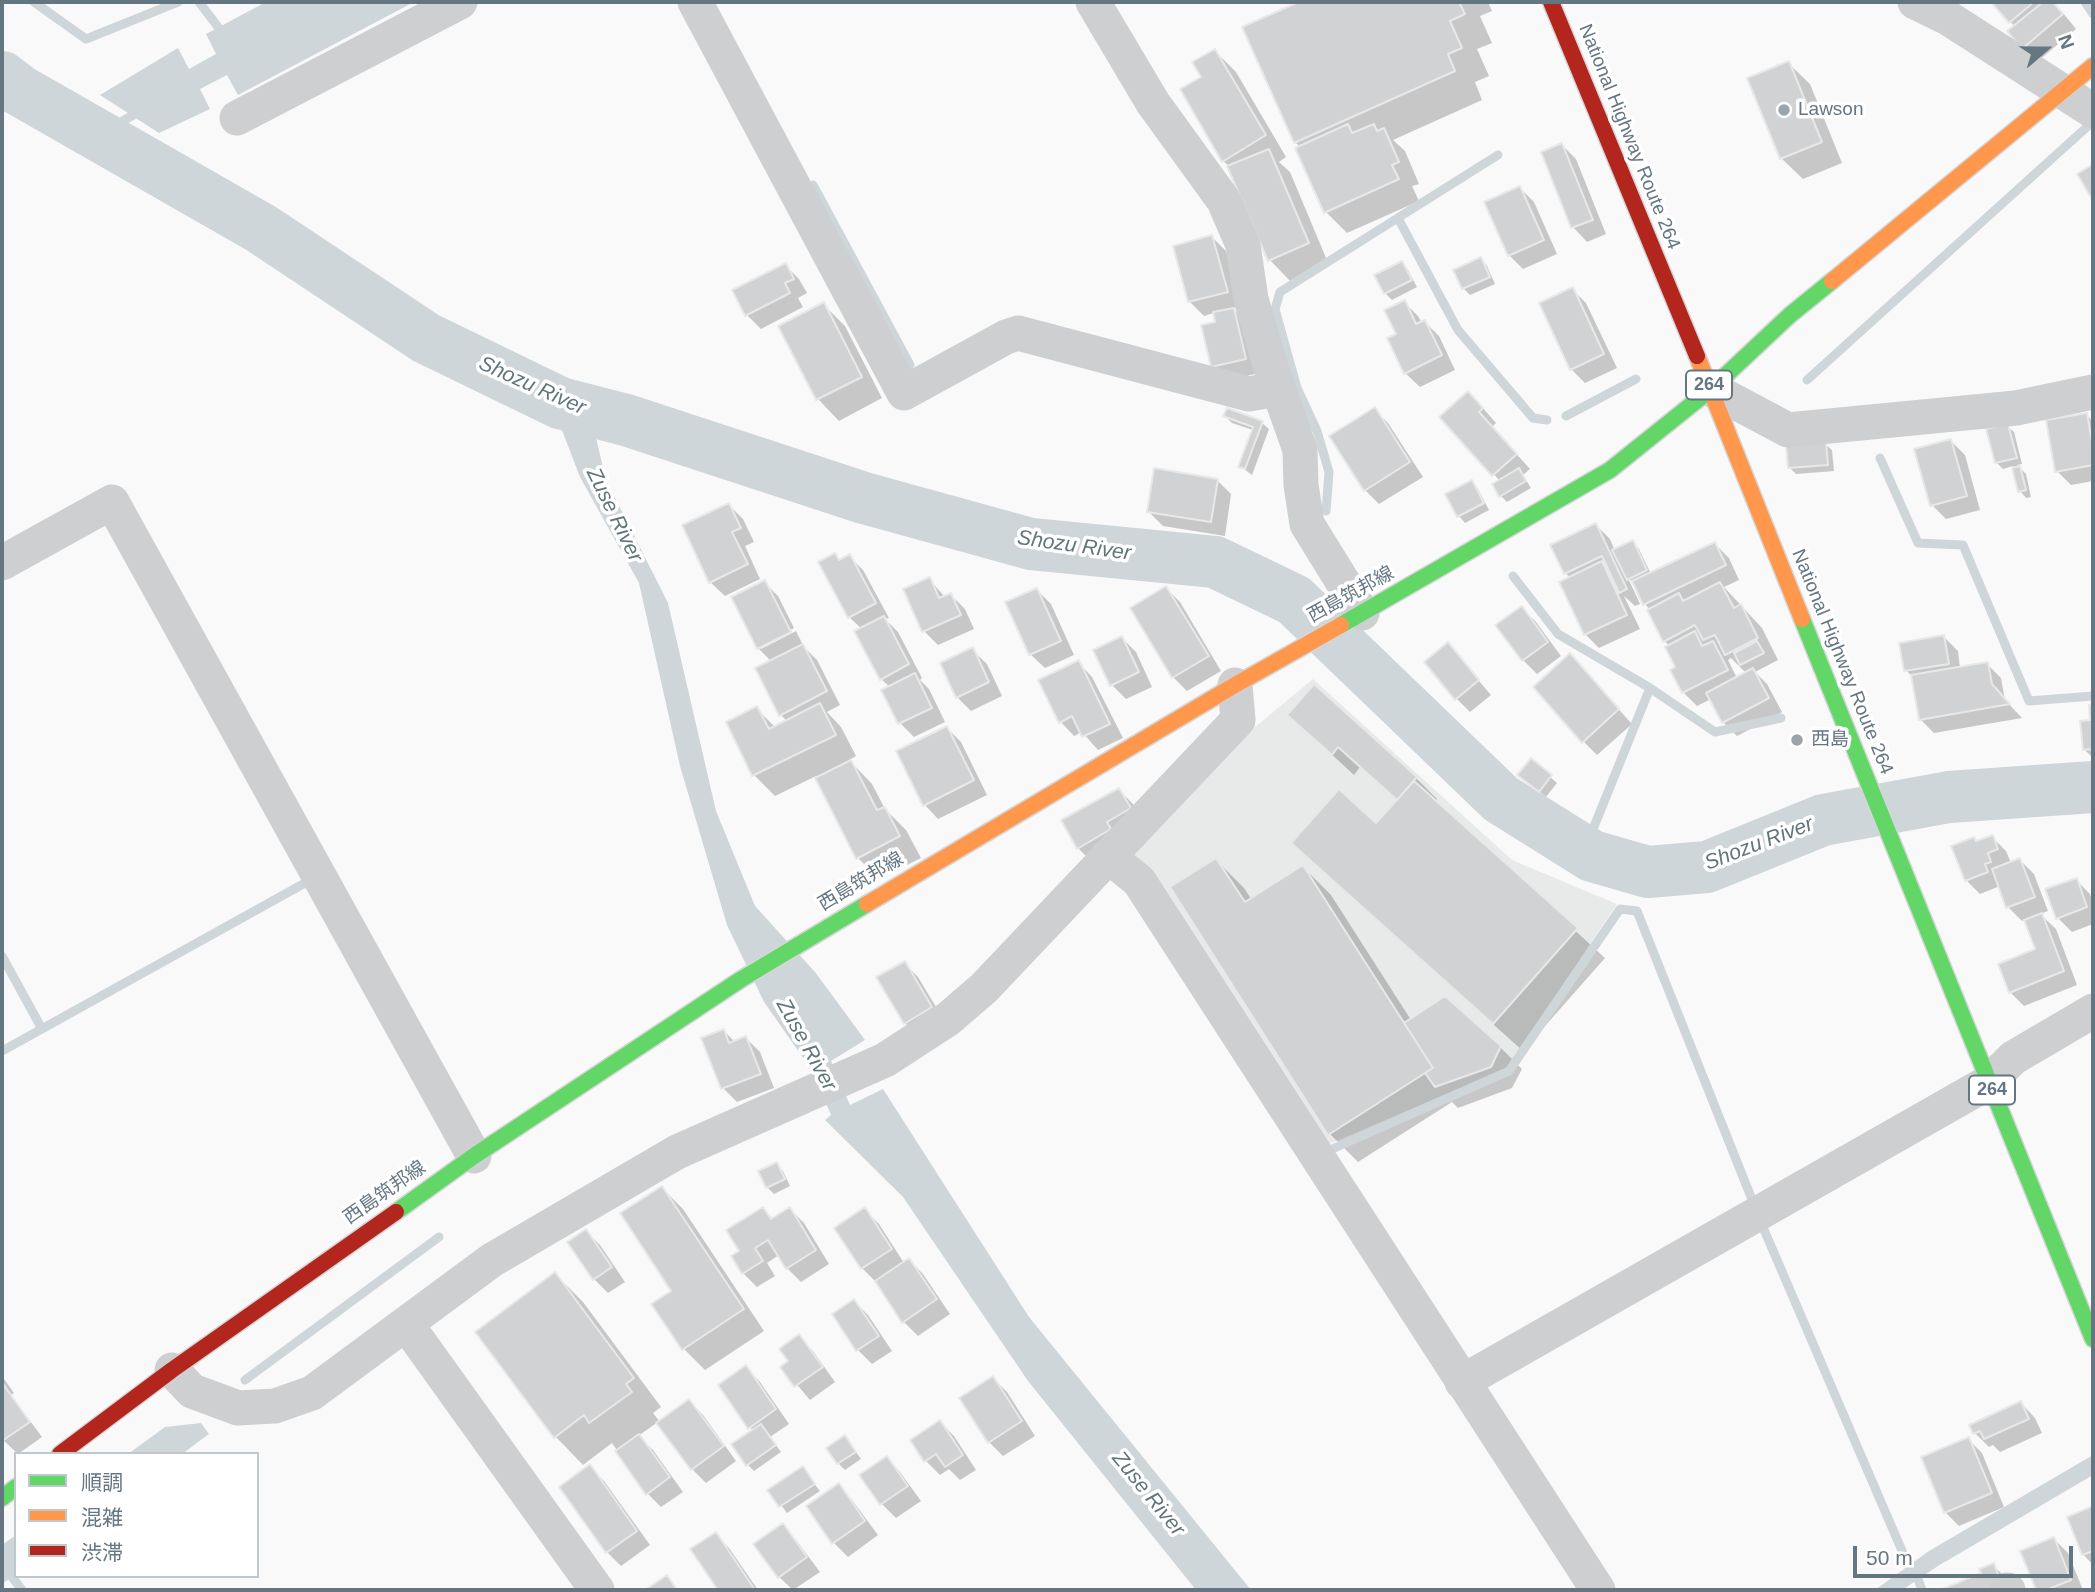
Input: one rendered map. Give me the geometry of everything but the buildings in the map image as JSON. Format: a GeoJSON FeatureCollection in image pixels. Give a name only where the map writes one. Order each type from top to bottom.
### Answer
{"type":"FeatureCollection","features":[{"type":"Feature","properties":{"kind":"main road","name":"National Highway Route 264"},"geometry":{"type":"LineString","coordinates":[[1551,2],[1711,389],[1862,771],[2093,1339]]}},
{"type":"Feature","properties":{"kind":"main road","name":"西島筑邦線"},"geometry":{"type":"LineString","coordinates":[[63,1452],[172,1370],[474,1156],[801,941],[1295,650],[1468,554],[1610,470],[1711,389],[1790,315],[2064,93],[2093,66]]}},
{"type":"Feature","properties":{"kind":"street"},"geometry":{"type":"LineString","coordinates":[[237,118],[460,2]]}},
{"type":"Feature","properties":{"kind":"street"},"geometry":{"type":"LineString","coordinates":[[695,2],[904,393],[1018,333],[1249,394],[1278,389]]}},
{"type":"Feature","properties":{"kind":"street"},"geometry":{"type":"LineString","coordinates":[[1093,2],[1153,103],[1224,201],[1244,245],[1251,299],[1300,450],[1301,485],[1307,524],[1362,612]]}},
{"type":"Feature","properties":{"kind":"street"},"geometry":{"type":"LineString","coordinates":[[1915,2],[1948,18],[2093,111]]}},
{"type":"Feature","properties":{"kind":"street"},"geometry":{"type":"LineString","coordinates":[[1711,389],[1788,430],[2016,408],[2093,392]]}},
{"type":"Feature","properties":{"kind":"street"},"geometry":{"type":"LineString","coordinates":[[2,563],[112,502],[474,1156]]}},
{"type":"Feature","properties":{"kind":"street"},"geometry":{"type":"LineString","coordinates":[[172,1370],[192,1391],[237,1408],[275,1406],[312,1393],[492,1261],[677,1152],[885,1060],[948,1019],[984,988],[1238,720],[1235,685]]}},
{"type":"Feature","properties":{"kind":"street"},"geometry":{"type":"LineString","coordinates":[[1108,856],[1139,881],[1598,1590]]}},
{"type":"Feature","properties":{"kind":"street"},"geometry":{"type":"LineString","coordinates":[[1462,1382],[1989,1082],[2013,1058],[2093,1011]]}},
{"type":"Feature","properties":{"kind":"street"},"geometry":{"type":"LineString","coordinates":[[407,1325],[597,1590]]}},
{"type":"Feature","properties":{"kind":"shaded area"},"geometry":{"type":"Polygon","coordinates":[[[1313,679],[1512,860],[1617,904],[1507,1068],[1322,1147],[1133,854],[1242,738],[1313,679]]]}},
{"type":"Feature","properties":{"kind":"water"},"geometry":{"type":"Polygon","coordinates":[[[266,2],[414,2],[238,95],[227,75],[200,89],[210,109],[159,133],[100,95],[178,48],[189,69],[216,54],[206,34],[266,2]]]}},
{"type":"Feature","properties":{"kind":"water","name":"Zuse River"},"geometry":{"type":"Polygon","coordinates":[[[560,425],[596,438],[606,480],[668,603],[716,811],[755,906],[815,972],[865,1040],[831,1061],[850,1105],[883,1089],[1029,1317],[1251,1590],[1196,1590],[1028,1381],[903,1197],[825,1120],[831,1115],[811,1069],[764,1002],[727,925],[680,766],[639,583],[580,477],[560,425]]]}},
{"type":"Feature","properties":{"kind":"water"},"geometry":{"type":"Polygon","coordinates":[[[201,1423],[209,1434],[185,1452],[131,1452],[165,1427],[201,1423]]]}},
{"type":"Feature","properties":{"kind":"water"},"geometry":{"type":"Polygon","coordinates":[[[2093,1455],[2093,1475],[1902,1590],[1875,1590],[1929,1551],[2093,1455]]]}},
{"type":"Feature","properties":{"kind":"water"},"geometry":{"type":"Polygon","coordinates":[[[14,1536],[14,1575],[2,1584],[2,1545],[14,1536]]]}},
{"type":"Feature","properties":{"kind":"waterway"},"geometry":{"type":"LineString","coordinates":[[34,2],[86,39],[178,2]]}},
{"type":"Feature","properties":{"kind":"waterway"},"geometry":{"type":"LineString","coordinates":[[199,2],[218,27]]}},
{"type":"Feature","properties":{"kind":"waterway"},"geometry":{"type":"LineString","coordinates":[[2085,2],[2093,14]]}},
{"type":"Feature","properties":{"kind":"waterway","name":"Shozu River"},"geometry":{"type":"LineString","coordinates":[[2,77],[19,90],[262,229],[426,338],[560,403],[626,420],[864,498],[1031,544],[1215,562],[1294,600],[1501,799],[1592,856],[1648,872],[1707,867],[1823,820],[1949,797],[2093,787]]}},
{"type":"Feature","properties":{"kind":"waterway"},"geometry":{"type":"LineString","coordinates":[[98,135],[142,110]]}},
{"type":"Feature","properties":{"kind":"waterway"},"geometry":{"type":"LineString","coordinates":[[1807,380],[2088,126]]}},
{"type":"Feature","properties":{"kind":"waterway"},"geometry":{"type":"LineString","coordinates":[[1326,511],[1329,472],[1317,431],[1297,388],[1275,309],[1280,292],[1498,155]]}},
{"type":"Feature","properties":{"kind":"waterway"},"geometry":{"type":"LineString","coordinates":[[813,185],[910,365]]}},
{"type":"Feature","properties":{"kind":"waterway"},"geometry":{"type":"LineString","coordinates":[[1398,218],[1458,330],[1533,418],[1547,420]]}},
{"type":"Feature","properties":{"kind":"waterway"},"geometry":{"type":"LineString","coordinates":[[1566,416],[1636,379]]}},
{"type":"Feature","properties":{"kind":"waterway"},"geometry":{"type":"LineString","coordinates":[[1880,458],[1918,543],[1963,545],[2029,701],[2093,696]]}},
{"type":"Feature","properties":{"kind":"waterway"},"geometry":{"type":"LineString","coordinates":[[1513,576],[1558,634],[1650,688]]}},
{"type":"Feature","properties":{"kind":"waterway"},"geometry":{"type":"LineString","coordinates":[[1592,856],[1589,839],[1650,688],[1715,732],[1781,718]]}},
{"type":"Feature","properties":{"kind":"waterway"},"geometry":{"type":"LineString","coordinates":[[2,1051],[305,883]]}},
{"type":"Feature","properties":{"kind":"waterway"},"geometry":{"type":"LineString","coordinates":[[1323,1153],[1509,1071],[1620,909],[1637,911],[1753,1202]]}},
{"type":"Feature","properties":{"kind":"waterway"},"geometry":{"type":"LineString","coordinates":[[2,956],[42,1029]]}},
{"type":"Feature","properties":{"kind":"waterway"},"geometry":{"type":"LineString","coordinates":[[1762,1225],[1909,1567]]}},
{"type":"Feature","properties":{"kind":"waterway"},"geometry":{"type":"LineString","coordinates":[[245,1380],[439,1237]]}},
{"type":"Feature","properties":{"kind":"waterway"},"geometry":{"type":"LineString","coordinates":[[12,1577],[22,1590]]}},
{"type":"Feature","properties":{"kind":"waterway"},"geometry":{"type":"LineString","coordinates":[[1918,1579],[1922,1590]]}},
{"type":"Feature","properties":{"kind":"traffic: fast"},"geometry":{"type":"LineString","coordinates":[[1341,625],[1610,470],[1711,389],[1790,315],[1832,281]]}},
{"type":"Feature","properties":{"kind":"traffic: fast"},"geometry":{"type":"LineString","coordinates":[[1802,619],[2093,1339]]}},
{"type":"Feature","properties":{"kind":"traffic: fast"},"geometry":{"type":"LineString","coordinates":[[396,1212],[474,1156],[740,980],[867,904]]}},
{"type":"Feature","properties":{"kind":"traffic: fast"},"geometry":{"type":"LineString","coordinates":[[2,1498],[14,1489]]}},
{"type":"Feature","properties":{"kind":"traffic: slow"},"geometry":{"type":"LineString","coordinates":[[1832,281],[2093,66]]}},
{"type":"Feature","properties":{"kind":"traffic: slow"},"geometry":{"type":"LineString","coordinates":[[1697,356],[1802,619]]}},
{"type":"Feature","properties":{"kind":"traffic: slow"},"geometry":{"type":"LineString","coordinates":[[867,904],[1341,625]]}},
{"type":"Feature","properties":{"kind":"traffic: jam"},"geometry":{"type":"LineString","coordinates":[[1551,2],[1697,356]]}},
{"type":"Feature","properties":{"kind":"traffic: jam"},"geometry":{"type":"LineString","coordinates":[[63,1452],[172,1370],[396,1212]]}},
{"type":"Feature","properties":{"kind":"place","name":"Lawson"},"geometry":{"type":"Point","coordinates":[1784,110]}},
{"type":"Feature","properties":{"kind":"place","name":"西島"},"geometry":{"type":"Point","coordinates":[1797,740]}}]}
